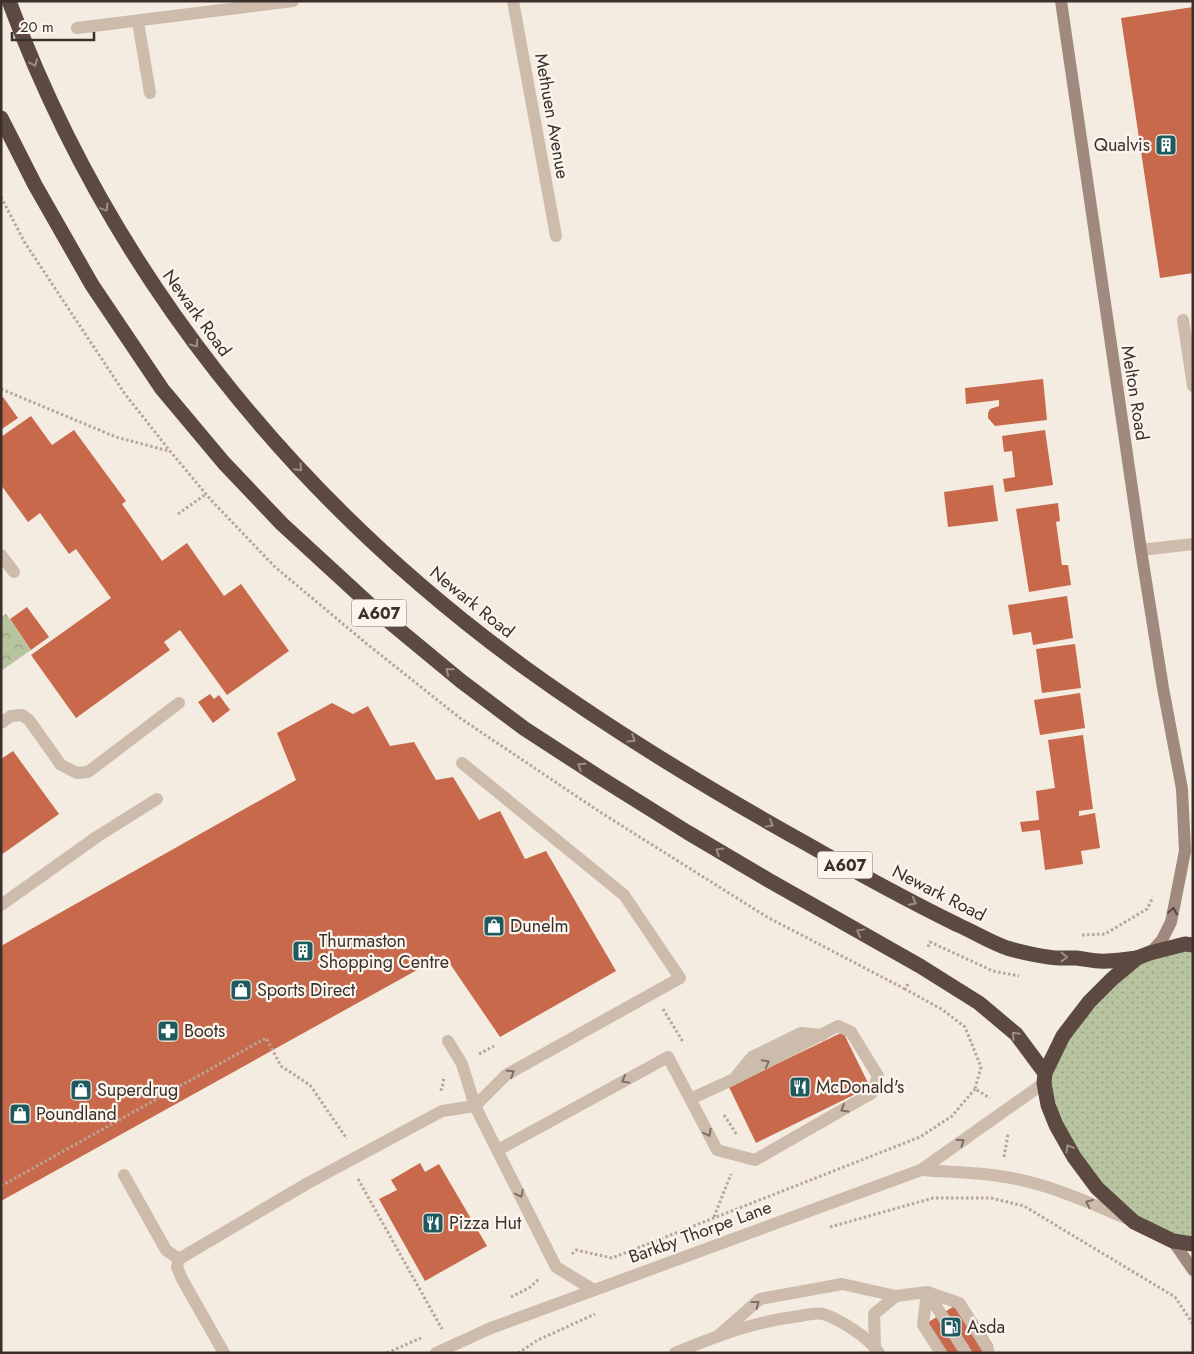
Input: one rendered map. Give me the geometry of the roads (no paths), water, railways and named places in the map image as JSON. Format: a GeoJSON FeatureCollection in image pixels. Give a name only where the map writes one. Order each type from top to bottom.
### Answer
{"type":"FeatureCollection","features":[{"type":"Feature","properties":{"kind":"highway","name":"Newark Road"},"geometry":{"type":"LineString","coordinates":[[9,1],[64,132],[99,197],[137,261],[204,358],[263,430],[318,488],[401,568],[525,667],[617,730],[721,796],[934,913],[1006,948],[1059,958],[1072,957],[1104,962],[1144,955],[1184,944],[1193,945]]}},
{"type":"Feature","properties":{"kind":"highway","name":"A607"},"geometry":{"type":"LineString","coordinates":[[1,118],[34,185],[92,285],[162,389],[224,463],[282,524],[380,614],[461,681],[525,729],[598,777],[753,871],[920,966],[979,1003],[1016,1034],[1045,1078]]}},
{"type":"Feature","properties":{"kind":"highway"},"geometry":{"type":"LineString","coordinates":[[1144,955],[1089,1002],[1063,1036],[1045,1078],[1048,1105],[1056,1125],[1074,1156],[1097,1188],[1134,1222],[1173,1241],[1193,1244]]}},
{"type":"Feature","properties":{"kind":"street"},"geometry":{"type":"LineString","coordinates":[[77,28],[138,22],[293,1]]}},
{"type":"Feature","properties":{"kind":"street","name":"Methuen Avenue"},"geometry":{"type":"LineString","coordinates":[[513,1],[556,236]]}},
{"type":"Feature","properties":{"kind":"street","name":"Melton Road"},"geometry":{"type":"LineString","coordinates":[[1060,1],[1141,550],[1163,688],[1182,788]]}},
{"type":"Feature","properties":{"kind":"street"},"geometry":{"type":"LineString","coordinates":[[138,22],[150,93]]}},
{"type":"Feature","properties":{"kind":"street"},"geometry":{"type":"LineString","coordinates":[[1183,320],[1193,386]]}},
{"type":"Feature","properties":{"kind":"street"},"geometry":{"type":"LineString","coordinates":[[1141,550],[1193,544]]}},
{"type":"Feature","properties":{"kind":"street"},"geometry":{"type":"LineString","coordinates":[[1,555],[14,572]]}},
{"type":"Feature","properties":{"kind":"street"},"geometry":{"type":"LineString","coordinates":[[1,723],[11,716],[22,715],[29,720],[61,766],[77,773],[88,772],[179,703]]}},
{"type":"Feature","properties":{"kind":"street"},"geometry":{"type":"LineString","coordinates":[[224,1353],[182,1279],[177,1267],[179,1259],[348,1162],[442,1111],[475,1106],[506,1076],[680,978],[624,895],[462,763]]}},
{"type":"Feature","properties":{"kind":"street"},"geometry":{"type":"LineString","coordinates":[[1144,955],[1162,940],[1171,922],[1185,851],[1182,788]]}},
{"type":"Feature","properties":{"kind":"street"},"geometry":{"type":"LineString","coordinates":[[1182,788],[1193,807]]}},
{"type":"Feature","properties":{"kind":"street"},"geometry":{"type":"LineString","coordinates":[[1,906],[98,836],[157,798]]}},
{"type":"Feature","properties":{"kind":"street"},"geometry":{"type":"LineString","coordinates":[[498,1150],[668,1057],[690,1099],[717,1150],[754,1160],[872,1093],[878,1076],[852,1032],[838,1026],[732,1080],[690,1099]]}},
{"type":"Feature","properties":{"kind":"street"},"geometry":{"type":"LineString","coordinates":[[448,1041],[462,1064],[475,1106],[556,1267],[594,1290]]}},
{"type":"Feature","properties":{"kind":"street","name":"Barkby Thorpe Lane"},"geometry":{"type":"LineString","coordinates":[[436,1353],[490,1328],[922,1170],[1045,1078]]}},
{"type":"Feature","properties":{"kind":"street","name":"Barkby Thorpe Lane"},"geometry":{"type":"LineString","coordinates":[[922,1170],[1000,1176],[1031,1183],[1062,1192],[1134,1222]]}},
{"type":"Feature","properties":{"kind":"street"},"geometry":{"type":"LineString","coordinates":[[124,1175],[166,1250],[179,1259]]}},
{"type":"Feature","properties":{"kind":"street"},"geometry":{"type":"LineString","coordinates":[[1173,1241],[1193,1270]]}},
{"type":"Feature","properties":{"kind":"street"},"geometry":{"type":"LineString","coordinates":[[719,1335],[760,1299],[842,1284],[896,1296],[927,1292],[959,1303],[988,1348],[988,1353]]}},
{"type":"Feature","properties":{"kind":"street"},"geometry":{"type":"LineString","coordinates":[[927,1292],[923,1325],[941,1353]]}},
{"type":"Feature","properties":{"kind":"street"},"geometry":{"type":"LineString","coordinates":[[927,1292],[966,1353]]}},
{"type":"Feature","properties":{"kind":"street"},"geometry":{"type":"LineString","coordinates":[[877,1350],[874,1314],[896,1296]]}},
{"type":"Feature","properties":{"kind":"street"},"geometry":{"type":"LineString","coordinates":[[676,1353],[719,1335],[772,1320],[822,1313],[855,1330],[877,1350]]}},
{"type":"Feature","properties":{"kind":"street","name":"Barkby Thorpe Lane"},"geometry":{"type":"LineString","coordinates":[[460,1353],[490,1328]]}},
{"type":"Feature","properties":{"kind":"place","name":"Qualvis"},"geometry":{"type":"Point","coordinates":[1166,145]}},
{"type":"Feature","properties":{"kind":"place","name":"Dunelm"},"geometry":{"type":"Point","coordinates":[494,926]}},
{"type":"Feature","properties":{"kind":"place","name":"Thurmaston Shopping Centre"},"geometry":{"type":"Point","coordinates":[303,951]}},
{"type":"Feature","properties":{"kind":"place","name":"Sports Direct"},"geometry":{"type":"Point","coordinates":[241,990]}},
{"type":"Feature","properties":{"kind":"place","name":"Boots"},"geometry":{"type":"Point","coordinates":[168,1031]}},
{"type":"Feature","properties":{"kind":"place","name":"McDonald's"},"geometry":{"type":"Point","coordinates":[800,1087]}},
{"type":"Feature","properties":{"kind":"place","name":"Superdrug"},"geometry":{"type":"Point","coordinates":[81,1090]}},
{"type":"Feature","properties":{"kind":"place","name":"Poundland"},"geometry":{"type":"Point","coordinates":[20,1114]}},
{"type":"Feature","properties":{"kind":"place","name":"Pizza Hut"},"geometry":{"type":"Point","coordinates":[433,1223]}},
{"type":"Feature","properties":{"kind":"place","name":"Asda"},"geometry":{"type":"Point","coordinates":[951,1327]}}]}
